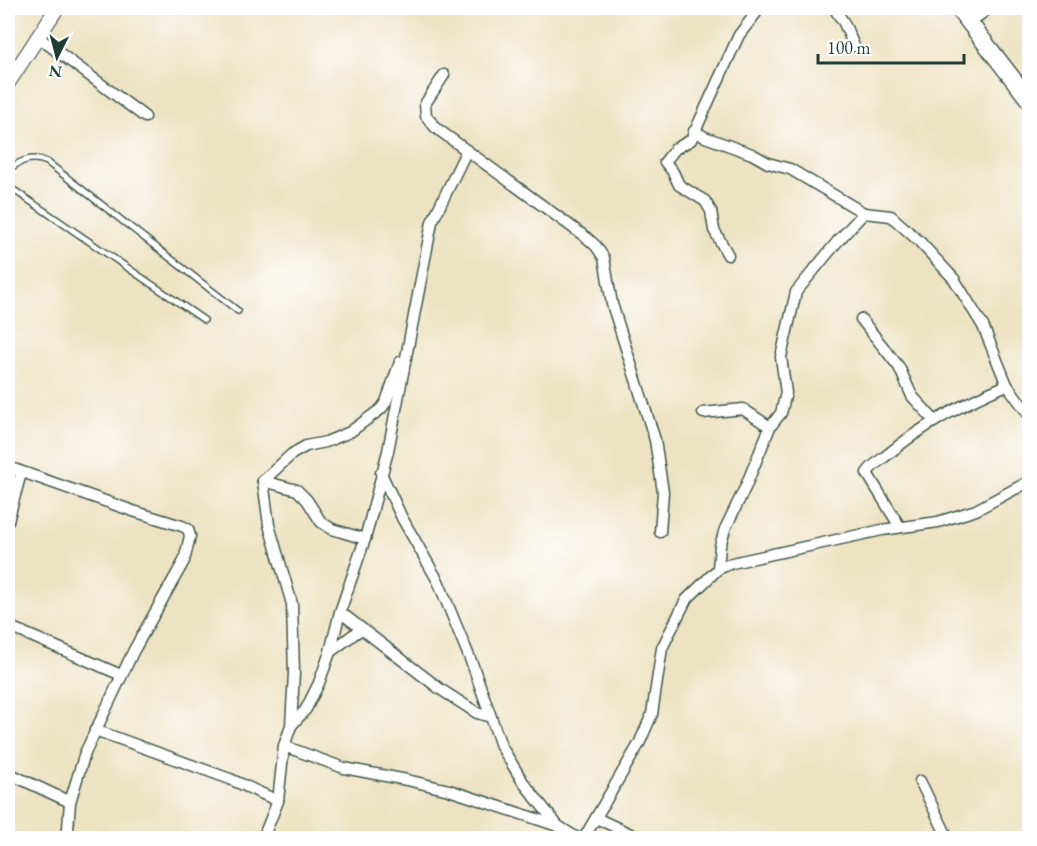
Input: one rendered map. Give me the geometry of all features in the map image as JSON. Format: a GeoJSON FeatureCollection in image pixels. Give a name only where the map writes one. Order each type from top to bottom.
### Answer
{"type":"FeatureCollection","features":[{"type":"Feature","properties":{"kind":"main road"},"geometry":{"type":"LineString","coordinates":[[958,8],[1029,101]]}},
{"type":"Feature","properties":{"kind":"main road"},"geometry":{"type":"LineString","coordinates":[[979,11],[1029,84]]}},
{"type":"Feature","properties":{"kind":"street"},"geometry":{"type":"LineString","coordinates":[[8,83],[57,8]]}},
{"type":"Feature","properties":{"kind":"street"},"geometry":{"type":"LineString","coordinates":[[728,255],[714,230],[711,210],[705,201],[679,184],[673,172],[664,162],[675,149],[691,140],[738,35],[760,8]]}},
{"type":"Feature","properties":{"kind":"street"},"geometry":{"type":"LineString","coordinates":[[834,8],[844,23],[854,46]]}},
{"type":"Feature","properties":{"kind":"street"},"geometry":{"type":"LineString","coordinates":[[38,37],[145,117]]}},
{"type":"Feature","properties":{"kind":"street"},"geometry":{"type":"LineString","coordinates":[[444,75],[425,104],[426,116],[436,129],[587,238],[604,258],[612,304],[655,440],[663,492],[660,532]]}},
{"type":"Feature","properties":{"kind":"street"},"geometry":{"type":"LineString","coordinates":[[694,130],[705,137],[752,154],[768,163],[790,169],[864,213],[891,216],[920,242],[954,279],[983,326],[1007,386],[1029,416]]}},
{"type":"Feature","properties":{"kind":"street"},"geometry":{"type":"LineString","coordinates":[[291,726],[306,709],[319,683],[365,539],[388,451],[432,222],[466,152]]}},
{"type":"Feature","properties":{"kind":"street"},"geometry":{"type":"LineString","coordinates":[[718,569],[720,546],[725,529],[770,427],[781,413],[786,393],[781,357],[796,292],[864,213]]}},
{"type":"Feature","properties":{"kind":"street"},"geometry":{"type":"LineString","coordinates":[[861,319],[899,367],[912,396],[935,421]]}},
{"type":"Feature","properties":{"kind":"street"},"geometry":{"type":"LineString","coordinates":[[263,481],[292,454],[306,446],[326,442],[350,432],[381,409],[386,402],[411,331]]}},
{"type":"Feature","properties":{"kind":"street"},"geometry":{"type":"LineString","coordinates":[[900,527],[867,473],[872,466],[935,421],[974,399],[1007,386]]}},
{"type":"Feature","properties":{"kind":"street"},"geometry":{"type":"LineString","coordinates":[[702,413],[743,409],[770,427]]}},
{"type":"Feature","properties":{"kind":"street"},"geometry":{"type":"LineString","coordinates":[[8,467],[188,529],[190,536],[184,561],[122,675],[85,753],[70,802],[65,838]]}},
{"type":"Feature","properties":{"kind":"street"},"geometry":{"type":"LineString","coordinates":[[8,521],[21,473]]}},
{"type":"Feature","properties":{"kind":"street"},"geometry":{"type":"LineString","coordinates":[[381,473],[402,518],[438,581],[473,666],[501,746],[523,782],[558,826]]}},
{"type":"Feature","properties":{"kind":"street"},"geometry":{"type":"LineString","coordinates":[[263,481],[297,490],[307,500],[321,522],[332,529],[365,539]]}},
{"type":"Feature","properties":{"kind":"street"},"geometry":{"type":"LineString","coordinates":[[263,481],[269,525],[292,604],[294,673],[291,726],[284,746],[278,801],[263,838]]}},
{"type":"Feature","properties":{"kind":"street"},"geometry":{"type":"LineString","coordinates":[[584,838],[639,744],[652,714],[662,648],[672,626],[686,600],[718,569],[732,563],[900,527],[938,522],[976,510],[1029,482]]}},
{"type":"Feature","properties":{"kind":"street"},"geometry":{"type":"LineString","coordinates":[[340,612],[440,689],[477,713],[491,717]]}},
{"type":"Feature","properties":{"kind":"street"},"geometry":{"type":"LineString","coordinates":[[8,626],[122,675]]}},
{"type":"Feature","properties":{"kind":"street"},"geometry":{"type":"LineString","coordinates":[[330,652],[361,628]]}},
{"type":"Feature","properties":{"kind":"street"},"geometry":{"type":"LineString","coordinates":[[95,730],[230,779],[278,801]]}},
{"type":"Feature","properties":{"kind":"street"},"geometry":{"type":"LineString","coordinates":[[284,746],[344,768],[449,790],[558,826],[577,838]]}},
{"type":"Feature","properties":{"kind":"street"},"geometry":{"type":"LineString","coordinates":[[8,773],[70,802]]}},
{"type":"Feature","properties":{"kind":"street"},"geometry":{"type":"LineString","coordinates":[[920,781],[948,838]]}},
{"type":"Feature","properties":{"kind":"street"},"geometry":{"type":"LineString","coordinates":[[596,818],[639,838]]}},
{"type":"Feature","properties":{"kind":"lane"},"geometry":{"type":"LineString","coordinates":[[8,170],[28,159],[38,158],[47,162],[238,311]]}},
{"type":"Feature","properties":{"kind":"lane"},"geometry":{"type":"LineString","coordinates":[[8,186],[204,320]]}}]}
